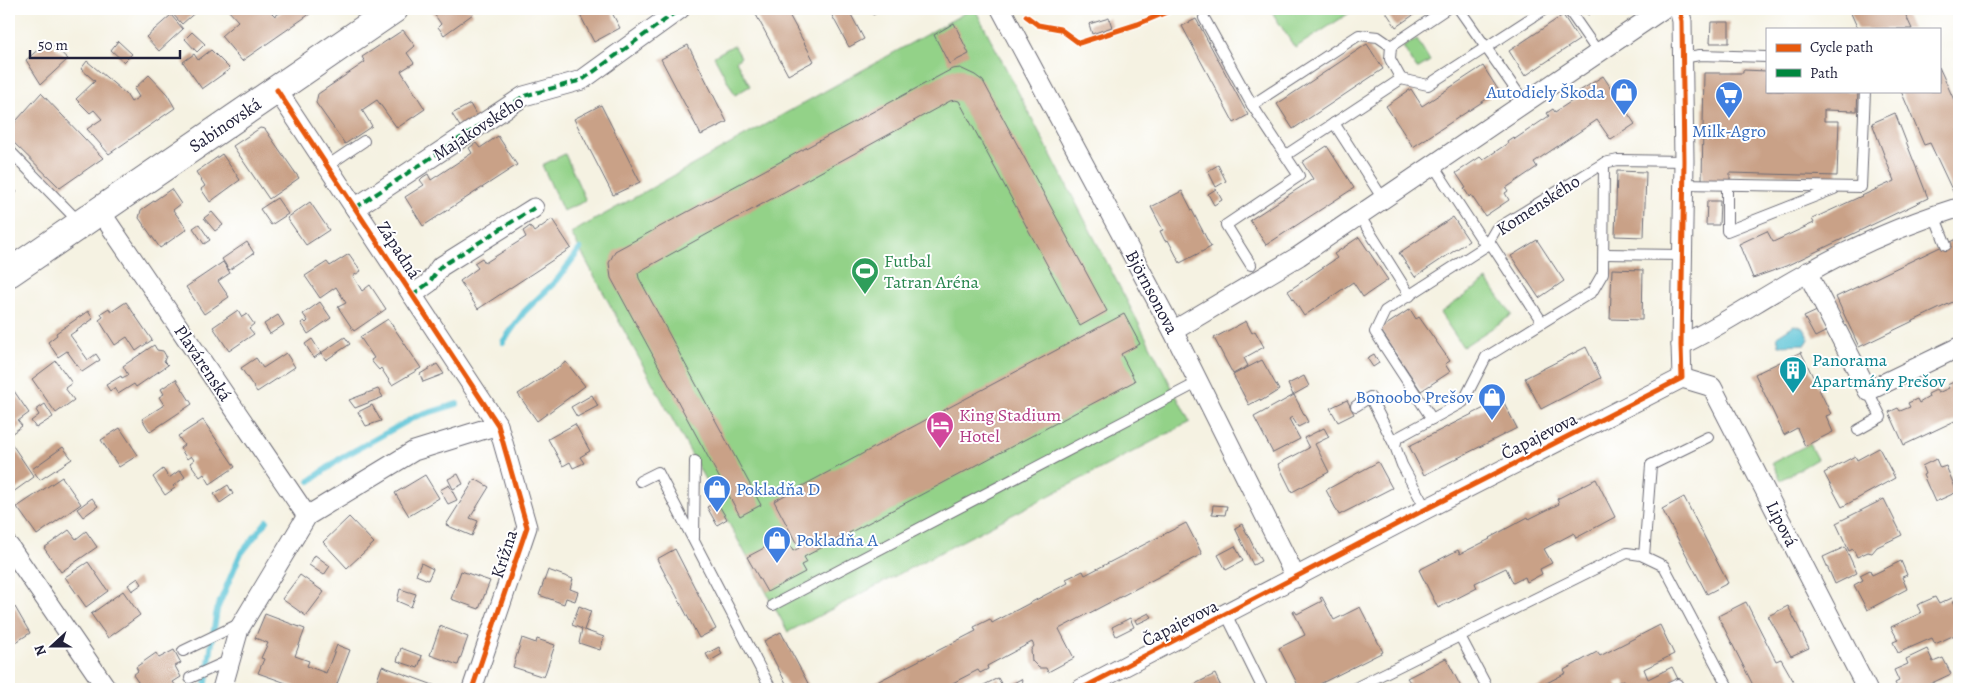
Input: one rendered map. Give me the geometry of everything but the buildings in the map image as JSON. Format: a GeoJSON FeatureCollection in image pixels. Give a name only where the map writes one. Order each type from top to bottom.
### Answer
{"type":"FeatureCollection","features":[{"type":"Feature","properties":{"kind":"main road","name":"Sabinovská"},"geometry":{"type":"LineString","coordinates":[[9,273],[394,9]]}},
{"type":"Feature","properties":{"kind":"street","name":"Majakovského"},"geometry":{"type":"LineString","coordinates":[[355,208],[524,96],[582,80],[680,9]]}},
{"type":"Feature","properties":{"kind":"street","name":"Björnsonova"},"geometry":{"type":"LineString","coordinates":[[1001,9],[1173,331],[1296,578]]}},
{"type":"Feature","properties":{"kind":"street"},"geometry":{"type":"LineString","coordinates":[[1173,331],[1299,256],[1662,9]]}},
{"type":"Feature","properties":{"kind":"street"},"geometry":{"type":"LineString","coordinates":[[1679,9],[1682,22],[1684,161],[1682,378]]}},
{"type":"Feature","properties":{"kind":"street","name":"Západná"},"geometry":{"type":"LineString","coordinates":[[277,90],[498,426]]}},
{"type":"Feature","properties":{"kind":"street"},"geometry":{"type":"LineString","coordinates":[[412,295],[429,283],[440,268],[534,208]]}},
{"type":"Feature","properties":{"kind":"street"},"geometry":{"type":"LineString","coordinates":[[1681,345],[1701,336],[1807,272],[1903,226],[1954,209]]}},
{"type":"Feature","properties":{"kind":"street","name":"Plavárenská"},"geometry":{"type":"LineString","coordinates":[[90,217],[307,516]]}},
{"type":"Feature","properties":{"kind":"street"},"geometry":{"type":"LineString","coordinates":[[1807,272],[1868,391],[1959,347]]}},
{"type":"Feature","properties":{"kind":"street","name":"Čapajevova"},"geometry":{"type":"LineString","coordinates":[[1081,689],[1682,378]]}},
{"type":"Feature","properties":{"kind":"street","name":"Lipová"},"geometry":{"type":"LineString","coordinates":[[1682,378],[1712,387],[1867,689]]}},
{"type":"Feature","properties":{"kind":"street"},"geometry":{"type":"LineString","coordinates":[[222,689],[224,663],[239,628],[307,516],[414,451],[498,426]]}},
{"type":"Feature","properties":{"kind":"street","name":"Krížna"},"geometry":{"type":"LineString","coordinates":[[472,689],[528,527],[498,426]]}},
{"type":"Feature","properties":{"kind":"street"},"geometry":{"type":"LineString","coordinates":[[9,546],[107,689]]}},
{"type":"Feature","properties":{"kind":"lane"},"geometry":{"type":"LineString","coordinates":[[1391,46],[1446,9]]}},
{"type":"Feature","properties":{"kind":"lane"},"geometry":{"type":"LineString","coordinates":[[1459,9],[1525,102]]}},
{"type":"Feature","properties":{"kind":"lane"},"geometry":{"type":"LineString","coordinates":[[1286,155],[1401,79],[1428,85],[1545,9]]}},
{"type":"Feature","properties":{"kind":"lane"},"geometry":{"type":"LineString","coordinates":[[1568,9],[1598,52]]}},
{"type":"Feature","properties":{"kind":"lane"},"geometry":{"type":"LineString","coordinates":[[1204,18],[1252,106],[1299,176],[1226,225],[1251,264]]}},
{"type":"Feature","properties":{"kind":"lane"},"geometry":{"type":"LineString","coordinates":[[1252,106],[1359,35],[1378,37],[1391,46]]}},
{"type":"Feature","properties":{"kind":"lane"},"geometry":{"type":"LineString","coordinates":[[1391,46],[1390,59],[1401,79]]}},
{"type":"Feature","properties":{"kind":"lane"},"geometry":{"type":"LineString","coordinates":[[1682,58],[1700,55],[1766,57]]}},
{"type":"Feature","properties":{"kind":"lane"},"geometry":{"type":"LineString","coordinates":[[1683,184],[1861,187],[1864,92]]}},
{"type":"Feature","properties":{"kind":"lane"},"geometry":{"type":"LineString","coordinates":[[1334,123],[1383,199]]}},
{"type":"Feature","properties":{"kind":"lane"},"geometry":{"type":"LineString","coordinates":[[327,166],[364,141]]}},
{"type":"Feature","properties":{"kind":"lane"},"geometry":{"type":"LineString","coordinates":[[9,150],[90,217]]}},
{"type":"Feature","properties":{"kind":"lane","name":"Komenského"},"geometry":{"type":"LineString","coordinates":[[1432,419],[1375,332],[1385,311],[1487,244],[1496,229],[1604,163],[1618,160],[1684,161]]}},
{"type":"Feature","properties":{"kind":"lane"},"geometry":{"type":"LineString","coordinates":[[1395,446],[1397,438],[1463,402],[1486,357],[1592,292],[1603,273],[1604,163]]}},
{"type":"Feature","properties":{"kind":"lane"},"geometry":{"type":"LineString","coordinates":[[1433,165],[1542,322]]}},
{"type":"Feature","properties":{"kind":"lane"},"geometry":{"type":"LineString","coordinates":[[1727,184],[1726,231],[1839,186]]}},
{"type":"Feature","properties":{"kind":"lane"},"geometry":{"type":"LineString","coordinates":[[1359,215],[1410,296]]}},
{"type":"Feature","properties":{"kind":"lane"},"geometry":{"type":"LineString","coordinates":[[1934,215],[1946,245]]}},
{"type":"Feature","properties":{"kind":"lane"},"geometry":{"type":"LineString","coordinates":[[1604,254],[1682,255]]}},
{"type":"Feature","properties":{"kind":"lane"},"geometry":{"type":"LineString","coordinates":[[773,605],[1199,382]]}},
{"type":"Feature","properties":{"kind":"lane"},"geometry":{"type":"LineString","coordinates":[[1858,430],[1881,418],[1868,391]]}},
{"type":"Feature","properties":{"kind":"lane"},"geometry":{"type":"LineString","coordinates":[[1356,406],[1370,397],[1395,446],[1402,465],[1426,509]]}},
{"type":"Feature","properties":{"kind":"lane"},"geometry":{"type":"LineString","coordinates":[[1644,556],[1651,465],[1708,437]]}},
{"type":"Feature","properties":{"kind":"lane"},"geometry":{"type":"LineString","coordinates":[[694,540],[695,461]]}},
{"type":"Feature","properties":{"kind":"lane"},"geometry":{"type":"LineString","coordinates":[[640,481],[658,472],[770,689]]}},
{"type":"Feature","properties":{"kind":"lane"},"geometry":{"type":"LineString","coordinates":[[1353,689],[1627,553],[1644,556],[1664,566],[1729,689]]}},
{"type":"Feature","properties":{"kind":"lane"},"geometry":{"type":"LineString","coordinates":[[1226,614],[1262,689]]}},
{"type":"Feature","properties":{"kind":"lane"},"geometry":{"type":"LineString","coordinates":[[183,651],[244,621]]}},
{"type":"Feature","properties":{"kind":"lane"},"geometry":{"type":"LineString","coordinates":[[1460,636],[1488,689]]}},
{"type":"Feature","properties":{"kind":"lane"},"geometry":{"type":"LineString","coordinates":[[195,676],[224,663]]}},
{"type":"Feature","properties":{"kind":"lane"},"geometry":{"type":"LineString","coordinates":[[1668,689],[1678,684]]}},
{"type":"Feature","properties":{"kind":"green space","name":"Futbal Tatran Aréna"},"geometry":{"type":"Polygon","coordinates":[[[975,9],[1190,422],[788,632],[571,233],[975,9]]]}},
{"type":"Feature","properties":{"kind":"green space"},"geometry":{"type":"Polygon","coordinates":[[[1270,9],[1349,9],[1351,12],[1295,48],[1270,9]]]}},
{"type":"Feature","properties":{"kind":"green space"},"geometry":{"type":"Polygon","coordinates":[[[1417,39],[1430,61],[1417,69],[1403,47],[1417,39]]]}},
{"type":"Feature","properties":{"kind":"green space"},"geometry":{"type":"Polygon","coordinates":[[[734,45],[741,57],[736,61],[750,86],[735,95],[714,56],[734,45]]]}},
{"type":"Feature","properties":{"kind":"green space"},"geometry":{"type":"Polygon","coordinates":[[[565,154],[586,201],[563,211],[542,165],[565,154]]]}},
{"type":"Feature","properties":{"kind":"green space"},"geometry":{"type":"Polygon","coordinates":[[[1487,280],[1512,315],[1463,347],[1440,313],[1487,280]]]}},
{"type":"Feature","properties":{"kind":"green space"},"geometry":{"type":"Polygon","coordinates":[[[1809,444],[1817,459],[1781,480],[1772,463],[1809,444]]]}},
{"type":"Feature","properties":{"kind":"water"},"geometry":{"type":"Polygon","coordinates":[[[1794,325],[1802,327],[1807,333],[1809,339],[1806,344],[1779,345],[1777,336],[1794,325]]]}},
{"type":"Feature","properties":{"kind":"waterway"},"geometry":{"type":"LineString","coordinates":[[503,342],[524,312],[558,279],[580,249]]}},
{"type":"Feature","properties":{"kind":"waterway"},"geometry":{"type":"LineString","coordinates":[[310,481],[341,458],[415,417],[457,404]]}},
{"type":"Feature","properties":{"kind":"waterway"},"geometry":{"type":"LineString","coordinates":[[205,689],[217,609],[240,555],[267,521]]}},
{"type":"Feature","properties":{"kind":"marked path"},"geometry":{"type":"LineString","coordinates":[[355,208],[524,96],[582,80],[680,9]]}},
{"type":"Feature","properties":{"kind":"marked path"},"geometry":{"type":"LineString","coordinates":[[412,295],[429,283],[440,267],[534,208]]}},
{"type":"Feature","properties":{"kind":"cycle path"},"geometry":{"type":"LineString","coordinates":[[1026,16],[1038,25],[1060,29],[1079,43],[1138,24],[1174,9]]}},
{"type":"Feature","properties":{"kind":"cycle path"},"geometry":{"type":"LineString","coordinates":[[1081,689],[1682,378],[1684,161],[1682,21],[1679,9]]}},
{"type":"Feature","properties":{"kind":"cycle path"},"geometry":{"type":"LineString","coordinates":[[277,90],[498,425],[527,527],[472,689]]}},
{"type":"Feature","properties":{"kind":"place","name":"Autodiely Škoda"},"geometry":{"type":"Point","coordinates":[1624,116]}},
{"type":"Feature","properties":{"kind":"place","name":"Milk-Agro"},"geometry":{"type":"Point","coordinates":[1729,119]}},
{"type":"Feature","properties":{"kind":"place","name":"Futbal Tatran Aréna"},"geometry":{"type":"Point","coordinates":[865,295]}},
{"type":"Feature","properties":{"kind":"place","name":"Panorama Apartmány Prešov"},"geometry":{"type":"Point","coordinates":[1793,394]}},
{"type":"Feature","properties":{"kind":"place","name":"Bonoobo Prešov"},"geometry":{"type":"Point","coordinates":[1492,421]}},
{"type":"Feature","properties":{"kind":"place","name":"King Stadium Hotel"},"geometry":{"type":"Point","coordinates":[940,449]}},
{"type":"Feature","properties":{"kind":"place","name":"Pokladňa D"},"geometry":{"type":"Point","coordinates":[717,513]}},
{"type":"Feature","properties":{"kind":"place","name":"Pokladňa A"},"geometry":{"type":"Point","coordinates":[777,564]}}]}
